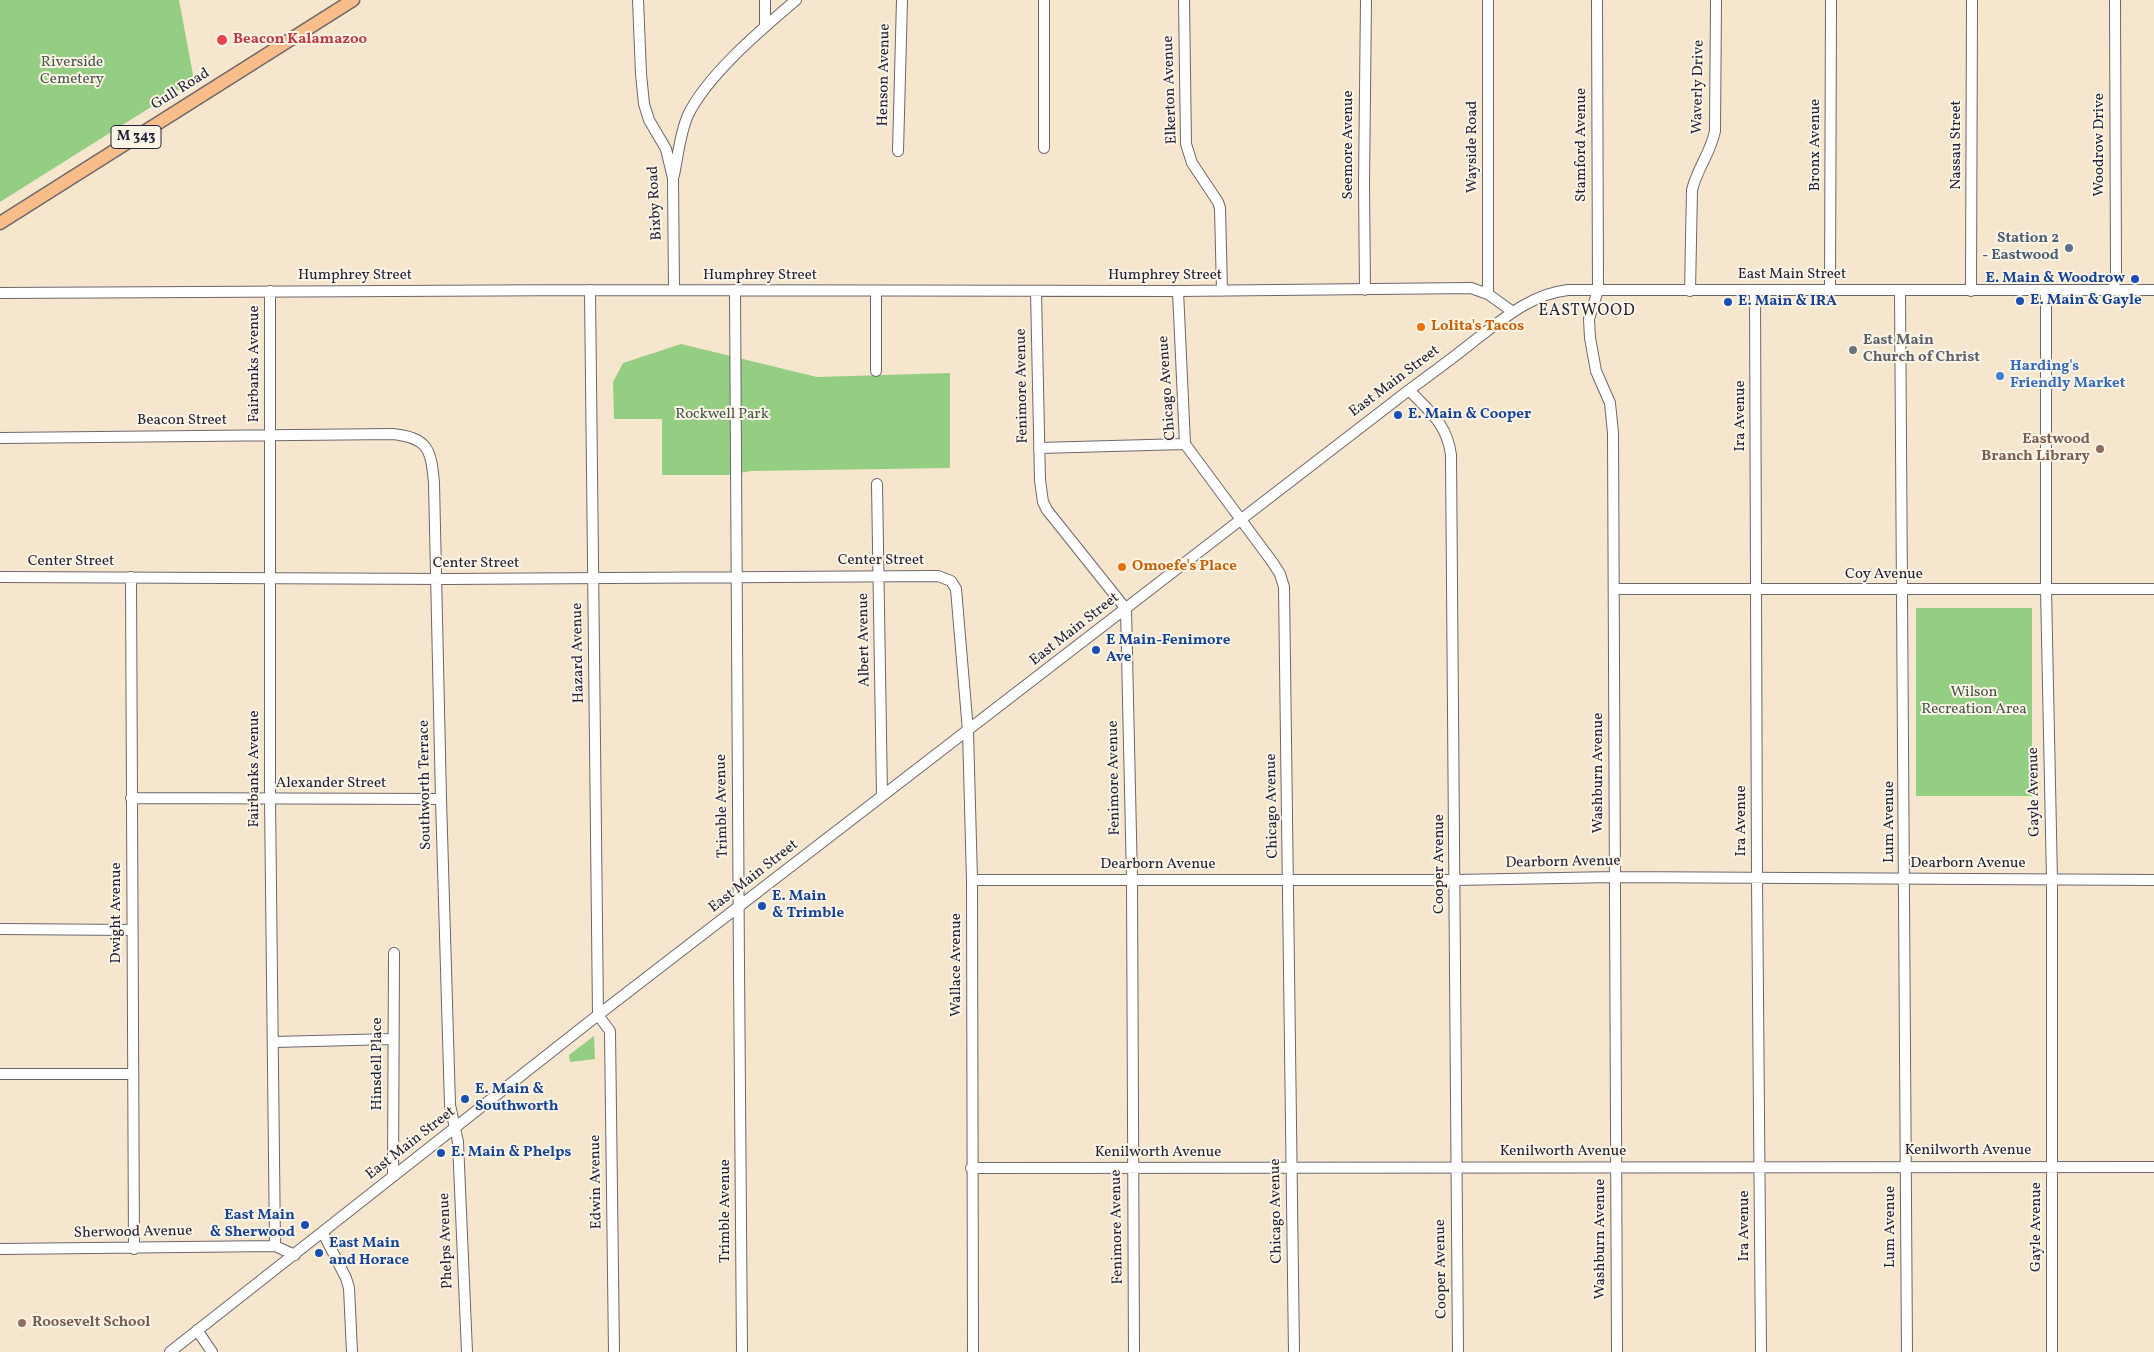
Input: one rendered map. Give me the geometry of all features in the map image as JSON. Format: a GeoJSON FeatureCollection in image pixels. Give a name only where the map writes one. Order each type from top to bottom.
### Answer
{"type":"FeatureCollection","features":[{"type":"Feature","properties":{"kind":"main road","name":"Gull Road"},"geometry":{"type":"LineString","coordinates":[[0,223],[353,0]]}},
{"type":"Feature","properties":{"kind":"street","name":"Bixby Road"},"geometry":{"type":"LineString","coordinates":[[638,0],[644,104],[649,120],[666,149],[673,178],[674,290]]}},
{"type":"Feature","properties":{"kind":"street"},"geometry":{"type":"LineString","coordinates":[[765,0],[765,27]]}},
{"type":"Feature","properties":{"kind":"street"},"geometry":{"type":"LineString","coordinates":[[673,178],[688,115],[714,78],[765,27],[796,0]]}},
{"type":"Feature","properties":{"kind":"street","name":"Henson Avenue"},"geometry":{"type":"LineString","coordinates":[[898,150],[902,0]]}},
{"type":"Feature","properties":{"kind":"street"},"geometry":{"type":"LineString","coordinates":[[1044,0],[1044,148]]}},
{"type":"Feature","properties":{"kind":"street","name":"Elkerton Avenue"},"geometry":{"type":"LineString","coordinates":[[1184,0],[1186,144],[1192,163],[1220,208],[1222,290]]}},
{"type":"Feature","properties":{"kind":"street","name":"Seemore Avenue"},"geometry":{"type":"LineString","coordinates":[[1365,290],[1366,0]]}},
{"type":"Feature","properties":{"kind":"street","name":"Wayside Road"},"geometry":{"type":"LineString","coordinates":[[1488,0],[1488,294]]}},
{"type":"Feature","properties":{"kind":"street","name":"Stamford Avenue"},"geometry":{"type":"LineString","coordinates":[[1597,0],[1598,290]]}},
{"type":"Feature","properties":{"kind":"street","name":"Waverly Drive"},"geometry":{"type":"LineString","coordinates":[[1690,290],[1692,190],[1695,179],[1710,150],[1715,131],[1716,0]]}},
{"type":"Feature","properties":{"kind":"street","name":"Bronx Avenue"},"geometry":{"type":"LineString","coordinates":[[1830,291],[1831,0]]}},
{"type":"Feature","properties":{"kind":"street","name":"Nassau Street"},"geometry":{"type":"LineString","coordinates":[[1971,291],[1972,0]]}},
{"type":"Feature","properties":{"kind":"street","name":"Woodrow Drive"},"geometry":{"type":"LineString","coordinates":[[2113,290],[2116,277],[2115,0]]}},
{"type":"Feature","properties":{"kind":"street","name":"Humphrey Street"},"geometry":{"type":"LineString","coordinates":[[0,293],[590,290],[1178,291],[1471,288],[1488,294],[1513,312]]}},
{"type":"Feature","properties":{"kind":"street","name":"Hazard Avenue"},"geometry":{"type":"LineString","coordinates":[[590,290],[598,1015]]}},
{"type":"Feature","properties":{"kind":"street","name":"Trimble Avenue"},"geometry":{"type":"LineString","coordinates":[[735,290],[735,578],[742,1352]]}},
{"type":"Feature","properties":{"kind":"street","name":"East Main Street"},"geometry":{"type":"LineString","coordinates":[[170,1352],[393,1176],[455,1130],[598,1015],[1409,390],[1513,312],[1532,300],[1558,291],[1598,290],[2154,290]]}},
{"type":"Feature","properties":{"kind":"street","name":"Washburn Avenue"},"geometry":{"type":"LineString","coordinates":[[1598,290],[1589,320],[1590,338],[1596,371],[1610,403],[1613,433],[1617,1352]]}},
{"type":"Feature","properties":{"kind":"street","name":"Ira Avenue"},"geometry":{"type":"LineString","coordinates":[[1756,290],[1757,878],[1761,1352]]}},
{"type":"Feature","properties":{"kind":"street","name":"Fairbanks Avenue"},"geometry":{"type":"LineString","coordinates":[[270,291],[270,798],[275,1246]]}},
{"type":"Feature","properties":{"kind":"street"},"geometry":{"type":"LineString","coordinates":[[876,291],[876,371]]}},
{"type":"Feature","properties":{"kind":"street","name":"Fenimore Avenue"},"geometry":{"type":"LineString","coordinates":[[1036,291],[1040,480],[1044,502],[1047,510],[1126,609],[1132,880],[1134,1352]]}},
{"type":"Feature","properties":{"kind":"street","name":"Chicago Avenue"},"geometry":{"type":"LineString","coordinates":[[1178,291],[1185,444],[1280,574],[1284,587],[1294,1352]]}},
{"type":"Feature","properties":{"kind":"street","name":"Lum Avenue"},"geometry":{"type":"LineString","coordinates":[[1900,291],[1907,1352]]}},
{"type":"Feature","properties":{"kind":"street","name":"Gayle Avenue"},"geometry":{"type":"LineString","coordinates":[[2046,291],[2046,589],[2052,880],[2052,1352]]}},
{"type":"Feature","properties":{"kind":"street","name":"Cooper Avenue"},"geometry":{"type":"LineString","coordinates":[[1409,390],[1440,423],[1449,439],[1452,455],[1458,1352]]}},
{"type":"Feature","properties":{"kind":"street","name":"Beacon Street"},"geometry":{"type":"LineString","coordinates":[[0,438],[393,434],[416,438],[422,442]]}},
{"type":"Feature","properties":{"kind":"street","name":"Southworth Terrace"},"geometry":{"type":"LineString","coordinates":[[422,442],[427,450],[432,466],[437,579],[450,1105],[455,1130]]}},
{"type":"Feature","properties":{"kind":"street"},"geometry":{"type":"LineString","coordinates":[[1039,448],[1185,444]]}},
{"type":"Feature","properties":{"kind":"street","name":"Albert Avenue"},"geometry":{"type":"LineString","coordinates":[[877,484],[880,576],[882,796]]}},
{"type":"Feature","properties":{"kind":"street","name":"Center Street"},"geometry":{"type":"LineString","coordinates":[[0,577],[437,579],[938,576],[950,581]]}},
{"type":"Feature","properties":{"kind":"street","name":"Dwight Avenue"},"geometry":{"type":"LineString","coordinates":[[131,578],[134,1249]]}},
{"type":"Feature","properties":{"kind":"street","name":"Wallace Avenue"},"geometry":{"type":"LineString","coordinates":[[950,581],[956,589],[968,730],[972,880],[971,1168],[973,1352]]}},
{"type":"Feature","properties":{"kind":"street","name":"Coy Avenue"},"geometry":{"type":"LineString","coordinates":[[1614,589],[1903,591],[2154,589]]}},
{"type":"Feature","properties":{"kind":"street","name":"Alexander Street"},"geometry":{"type":"LineString","coordinates":[[131,798],[441,799]]}},
{"type":"Feature","properties":{"kind":"street","name":"Dearborn Avenue"},"geometry":{"type":"LineString","coordinates":[[972,880],[1455,880],[1614,877],[2154,880]]}},
{"type":"Feature","properties":{"kind":"street"},"geometry":{"type":"LineString","coordinates":[[0,929],[132,930]]}},
{"type":"Feature","properties":{"kind":"street","name":"Hinsdell Place"},"geometry":{"type":"LineString","coordinates":[[393,1176],[394,953]]}},
{"type":"Feature","properties":{"kind":"street","name":"Edwin Avenue"},"geometry":{"type":"LineString","coordinates":[[598,1015],[610,1031],[614,1352]]}},
{"type":"Feature","properties":{"kind":"street"},"geometry":{"type":"LineString","coordinates":[[274,1042],[393,1039]]}},
{"type":"Feature","properties":{"kind":"street"},"geometry":{"type":"LineString","coordinates":[[0,1074],[132,1074]]}},
{"type":"Feature","properties":{"kind":"street","name":"Phelps Avenue"},"geometry":{"type":"LineString","coordinates":[[455,1130],[458,1142],[466,1352]]}},
{"type":"Feature","properties":{"kind":"street","name":"Kenilworth Avenue"},"geometry":{"type":"LineString","coordinates":[[971,1168],[2154,1167]]}},
{"type":"Feature","properties":{"kind":"street"},"geometry":{"type":"LineString","coordinates":[[323,1233],[346,1278],[349,1288],[352,1352]]}},
{"type":"Feature","properties":{"kind":"street","name":"Sherwood Avenue"},"geometry":{"type":"LineString","coordinates":[[0,1250],[275,1246],[295,1255]]}},
{"type":"Feature","properties":{"kind":"street"},"geometry":{"type":"LineString","coordinates":[[197,1330],[212,1352]]}},
{"type":"Feature","properties":{"kind":"green space","name":"Riverside Cemetery"},"geometry":{"type":"Polygon","coordinates":[[[0,0],[179,0],[194,80],[0,202],[0,0]]]}},
{"type":"Feature","properties":{"kind":"green space","name":"Rockwell Park"},"geometry":{"type":"Polygon","coordinates":[[[681,344],[817,377],[950,373],[950,468],[751,471],[728,475],[662,475],[662,419],[614,419],[613,382],[623,363],[681,344]]]}},
{"type":"Feature","properties":{"kind":"green space","name":"Wilson Recreation Area"},"geometry":{"type":"Polygon","coordinates":[[[1916,608],[2032,608],[2032,796],[1916,796],[1916,608]]]}},
{"type":"Feature","properties":{"kind":"green space"},"geometry":{"type":"Polygon","coordinates":[[[594,1036],[595,1059],[570,1062],[569,1055],[594,1036]]]}},
{"type":"Feature","properties":{"kind":"place","name":"Beacon Kalamazoo"},"geometry":{"type":"Point","coordinates":[222,40]}},
{"type":"Feature","properties":{"kind":"place","name":"Station 2 - Eastwood"},"geometry":{"type":"Point","coordinates":[2069,248]}},
{"type":"Feature","properties":{"kind":"place","name":"E. Main & Woodrow"},"geometry":{"type":"Point","coordinates":[2135,279]}},
{"type":"Feature","properties":{"kind":"place","name":"E. Main & Gayle"},"geometry":{"type":"Point","coordinates":[2020,301]}},
{"type":"Feature","properties":{"kind":"place","name":"E. Main & IRA"},"geometry":{"type":"Point","coordinates":[1728,302]}},
{"type":"Feature","properties":{"kind":"place","name":"Lolita's Tacos"},"geometry":{"type":"Point","coordinates":[1421,327]}},
{"type":"Feature","properties":{"kind":"place","name":"East Main Church of Christ"},"geometry":{"type":"Point","coordinates":[1853,350]}},
{"type":"Feature","properties":{"kind":"place","name":"Harding's Friendly Market"},"geometry":{"type":"Point","coordinates":[2000,376]}},
{"type":"Feature","properties":{"kind":"place","name":"E. Main & Cooper"},"geometry":{"type":"Point","coordinates":[1398,415]}},
{"type":"Feature","properties":{"kind":"place","name":"Eastwood Branch Library"},"geometry":{"type":"Point","coordinates":[2100,449]}},
{"type":"Feature","properties":{"kind":"place","name":"Omoefe's Place"},"geometry":{"type":"Point","coordinates":[1122,567]}},
{"type":"Feature","properties":{"kind":"place","name":"E Main-Fenimore Ave"},"geometry":{"type":"Point","coordinates":[1096,650]}},
{"type":"Feature","properties":{"kind":"place","name":"E. Main & Trimble"},"geometry":{"type":"Point","coordinates":[762,906]}},
{"type":"Feature","properties":{"kind":"place","name":"E. Main & Southworth"},"geometry":{"type":"Point","coordinates":[465,1099]}},
{"type":"Feature","properties":{"kind":"place","name":"E. Main & Phelps"},"geometry":{"type":"Point","coordinates":[441,1153]}},
{"type":"Feature","properties":{"kind":"place","name":"East Main & Sherwood"},"geometry":{"type":"Point","coordinates":[305,1225]}},
{"type":"Feature","properties":{"kind":"place","name":"East Main and Horace"},"geometry":{"type":"Point","coordinates":[319,1253]}},
{"type":"Feature","properties":{"kind":"place","name":"Roosevelt School"},"geometry":{"type":"Point","coordinates":[22,1323]}},
{"type":"Feature","properties":{"kind":"district","name":"EASTWOOD"},"geometry":{"type":"Point","coordinates":[1587,312]}}]}
